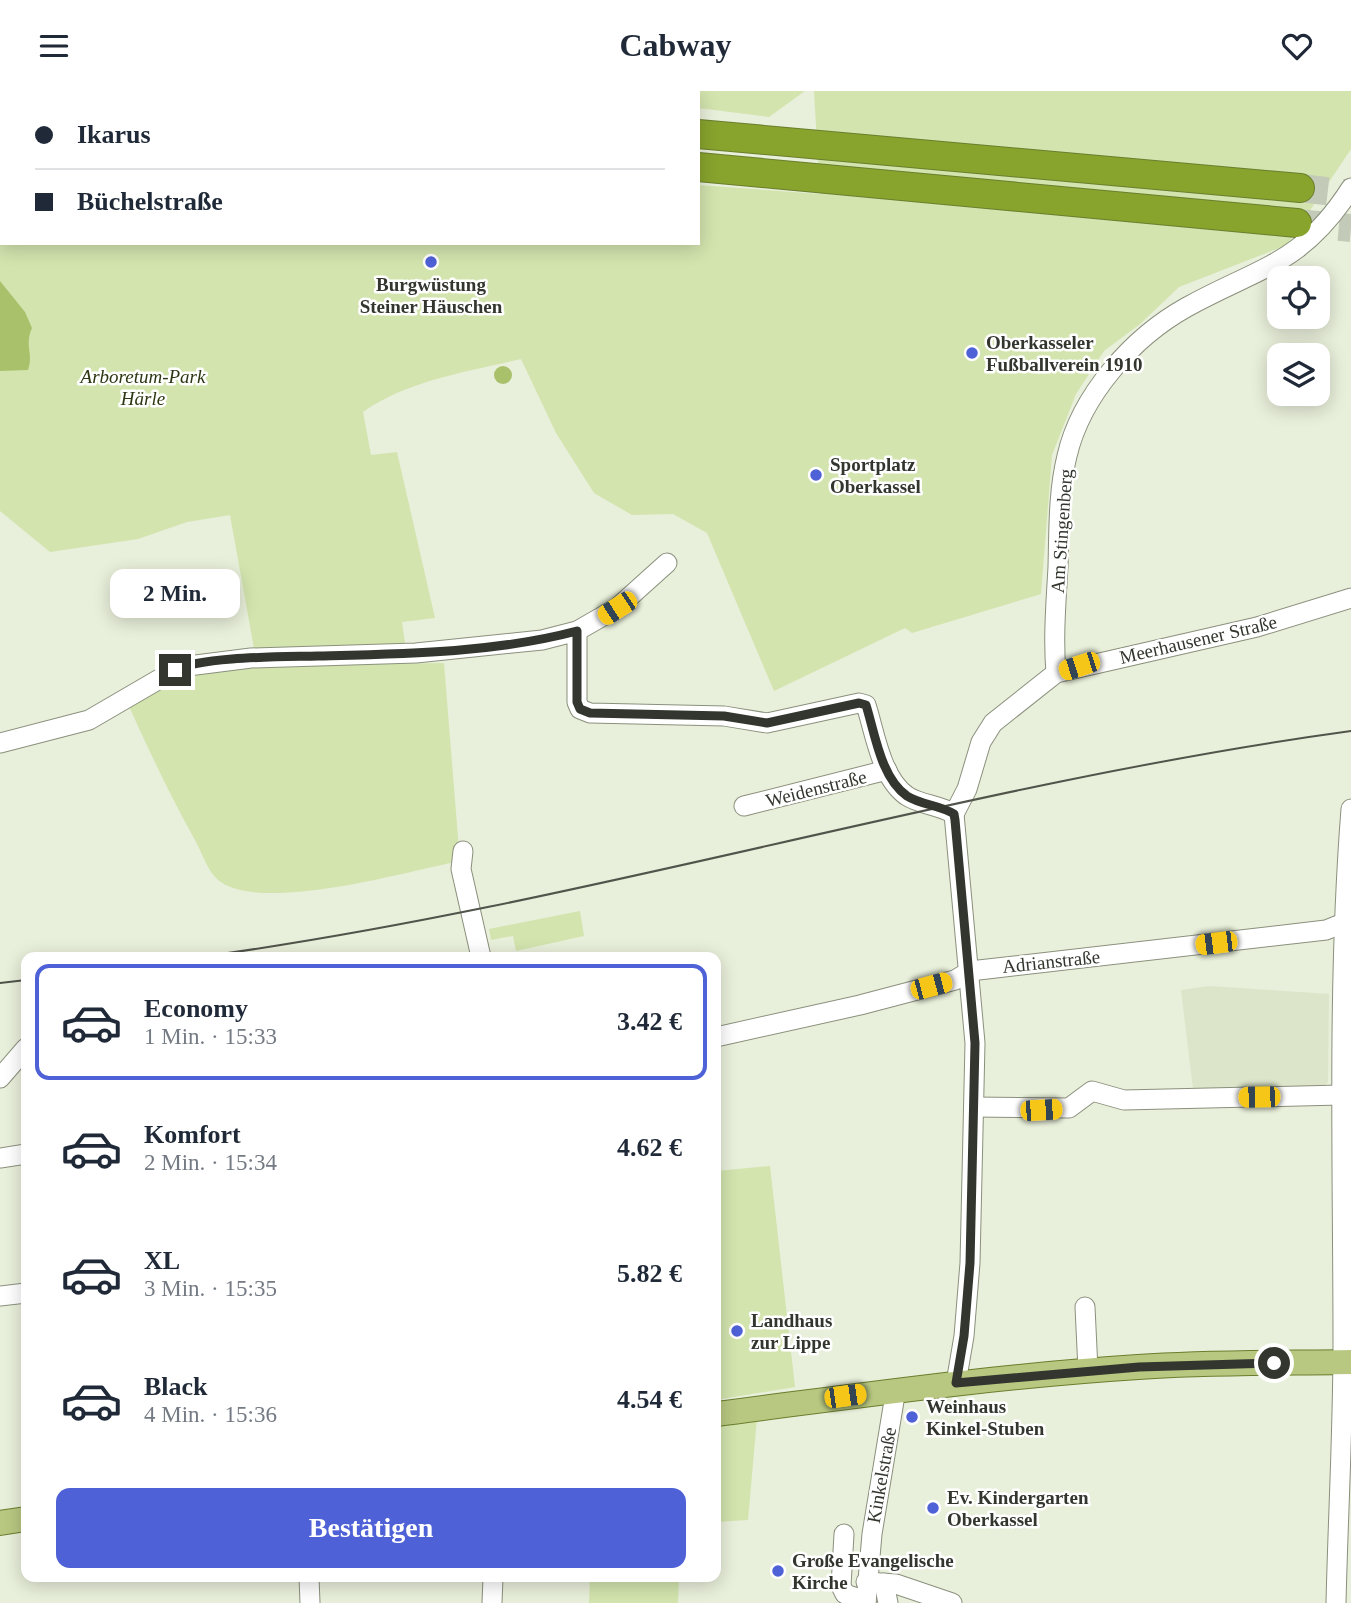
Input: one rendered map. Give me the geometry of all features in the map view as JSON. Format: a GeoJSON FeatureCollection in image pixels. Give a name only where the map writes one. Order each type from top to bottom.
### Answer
{"type":"FeatureCollection","features":[{"type":"Feature","properties":{"kind":"highway"},"geometry":{"type":"LineString","coordinates":[[700,134],[1300,188]]}},
{"type":"Feature","properties":{"kind":"highway"},"geometry":{"type":"LineString","coordinates":[[700,167],[1297,223]]}},
{"type":"Feature","properties":{"kind":"main road"},"geometry":{"type":"LineString","coordinates":[[721,1413],[896,1388],[1088,1370],[1166,1365],[1347,1362]]}},
{"type":"Feature","properties":{"kind":"main road"},"geometry":{"type":"LineString","coordinates":[[0,1523],[21,1520]]}},
{"type":"Feature","properties":{"kind":"street","name":"Am Stingenberg"},"geometry":{"type":"LineString","coordinates":[[1056,673],[1061,496],[1067,455],[1084,415],[1112,370],[1143,338],[1189,306],[1256,275],[1296,252],[1339,207],[1351,188]]}},
{"type":"Feature","properties":{"kind":"street"},"geometry":{"type":"LineString","coordinates":[[0,743],[89,720],[180,667],[251,658],[416,653],[542,641],[577,631],[617,608],[667,563]]}},
{"type":"Feature","properties":{"kind":"street","name":"Meerhausener Straße"},"geometry":{"type":"LineString","coordinates":[[954,814],[967,789],[981,742],[993,723],[1056,673],[1257,627],[1350,601]]}},
{"type":"Feature","properties":{"kind":"street"},"geometry":{"type":"LineString","coordinates":[[577,631],[577,702],[580,709],[590,713],[724,716],[767,723],[859,703],[866,705],[887,770],[908,796],[954,814],[975,1043],[970,1263],[964,1336],[956,1383]]}},
{"type":"Feature","properties":{"kind":"street","name":"Weidenstraße"},"geometry":{"type":"LineString","coordinates":[[744,806],[887,770]]}},
{"type":"Feature","properties":{"kind":"street"},"geometry":{"type":"LineString","coordinates":[[1336,1603],[1347,1362],[1341,1095],[1351,809]]}},
{"type":"Feature","properties":{"kind":"street"},"geometry":{"type":"LineString","coordinates":[[463,851],[461,869],[480,952]]}},
{"type":"Feature","properties":{"kind":"street","name":"Adrianstraße"},"geometry":{"type":"LineString","coordinates":[[721,1036],[860,1005],[955,980],[970,971],[1326,930],[1348,921]]}},
{"type":"Feature","properties":{"kind":"street"},"geometry":{"type":"LineString","coordinates":[[0,1079],[21,1054]]}},
{"type":"Feature","properties":{"kind":"street"},"geometry":{"type":"LineString","coordinates":[[974,1107],[1069,1108],[1093,1091],[1124,1100],[1341,1095]]}},
{"type":"Feature","properties":{"kind":"street"},"geometry":{"type":"LineString","coordinates":[[0,1158],[21,1155]]}},
{"type":"Feature","properties":{"kind":"street"},"geometry":{"type":"LineString","coordinates":[[0,1296],[21,1294]]}},
{"type":"Feature","properties":{"kind":"street"},"geometry":{"type":"LineString","coordinates":[[1086,1307],[1088,1370]]}},
{"type":"Feature","properties":{"kind":"street","name":"Kinkelstraße"},"geometry":{"type":"LineString","coordinates":[[870,1592],[896,1388]]}},
{"type":"Feature","properties":{"kind":"street"},"geometry":{"type":"LineString","coordinates":[[844,1534],[841,1586],[845,1594],[870,1592],[896,1584],[952,1603]]}},
{"type":"Feature","properties":{"kind":"street"},"geometry":{"type":"LineString","coordinates":[[309,1582],[310,1603]]}},
{"type":"Feature","properties":{"kind":"street"},"geometry":{"type":"LineString","coordinates":[[492,1603],[493,1582]]}},
{"type":"Feature","properties":{"kind":"street"},"geometry":{"type":"LineString","coordinates":[[870,1592],[888,1603]]}},
{"type":"Feature","properties":{"kind":"shaded area"},"geometry":{"type":"Polygon","coordinates":[[[0,281],[25,312],[32,328],[28,370],[0,371],[0,281]]]}},
{"type":"Feature","properties":{"kind":"shaded area"},"geometry":{"type":"Polygon","coordinates":[[[499,366],[507,366],[512,375],[510,382],[499,384],[494,379],[494,371],[499,366]]]}},
{"type":"Feature","properties":{"kind":"shaded area"},"geometry":{"type":"Polygon","coordinates":[[[1209,986],[1329,994],[1328,1082],[1323,1087],[1193,1089],[1181,990],[1209,986]]]}},
{"type":"Feature","properties":{"kind":"green space"},"geometry":{"type":"Polygon","coordinates":[[[700,91],[805,91],[769,117],[700,108],[700,91]]]}},
{"type":"Feature","properties":{"kind":"green space","name":"Arboretum-Park Härle"},"geometry":{"type":"Polygon","coordinates":[[[814,91],[1351,91],[1351,149],[1287,245],[1179,287],[1140,324],[1104,351],[1076,394],[1052,455],[1041,594],[912,633],[905,628],[774,691],[707,533],[673,514],[632,515],[594,493],[556,433],[521,359],[419,385],[363,412],[371,455],[397,452],[435,618],[402,622],[406,650],[255,654],[230,515],[187,522],[138,539],[50,552],[0,511],[0,245],[700,245],[700,185],[820,194],[814,91]]]}},
{"type":"Feature","properties":{"kind":"green space"},"geometry":{"type":"Polygon","coordinates":[[[444,663],[459,850],[455,862],[332,888],[264,893],[236,889],[217,879],[208,867],[169,791],[128,704],[187,671],[254,666],[444,663]]]}},
{"type":"Feature","properties":{"kind":"green space"},"geometry":{"type":"Polygon","coordinates":[[[580,911],[584,936],[516,951],[513,936],[491,940],[489,929],[580,911]]]}},
{"type":"Feature","properties":{"kind":"green space"},"geometry":{"type":"Polygon","coordinates":[[[770,1166],[795,1387],[721,1399],[721,1171],[770,1166]]]}},
{"type":"Feature","properties":{"kind":"green space"},"geometry":{"type":"Polygon","coordinates":[[[757,1418],[748,1520],[721,1522],[721,1422],[757,1418]]]}},
{"type":"Feature","properties":{"kind":"green space"},"geometry":{"type":"Polygon","coordinates":[[[590,1582],[679,1582],[678,1603],[589,1603],[590,1582]]]}},
{"type":"Feature","properties":{"kind":"tunnel"},"geometry":{"type":"LineString","coordinates":[[1300,188],[1351,194]]}},
{"type":"Feature","properties":{"kind":"tunnel"},"geometry":{"type":"LineString","coordinates":[[1297,223],[1351,228]]}},
{"type":"Feature","properties":{"kind":"tram line"},"geometry":{"type":"LineString","coordinates":[[232,952],[489,907],[1062,781],[1351,731]]}},
{"type":"Feature","properties":{"kind":"tram line"},"geometry":{"type":"LineString","coordinates":[[0,983],[21,981]]}},
{"type":"Feature","properties":{"kind":"place","name":"Burgwüstung Steiner Häuschen"},"geometry":{"type":"Point","coordinates":[431,262]}},
{"type":"Feature","properties":{"kind":"place","name":"Oberkasseler Fußballverein 1910"},"geometry":{"type":"Point","coordinates":[972,353]}},
{"type":"Feature","properties":{"kind":"place","name":"Sportplatz Oberkassel"},"geometry":{"type":"Point","coordinates":[816,475]}},
{"type":"Feature","properties":{"kind":"place","name":"Landhaus zur Lippe"},"geometry":{"type":"Point","coordinates":[737,1331]}},
{"type":"Feature","properties":{"kind":"place","name":"Weinhaus Kinkel-Stuben"},"geometry":{"type":"Point","coordinates":[912,1417]}},
{"type":"Feature","properties":{"kind":"place","name":"Ev. Kindergarten Oberkassel"},"geometry":{"type":"Point","coordinates":[933,1508]}},
{"type":"Feature","properties":{"kind":"place","name":"Große Evangelische Kirche"},"geometry":{"type":"Point","coordinates":[778,1571]}},
{"type":"Feature","properties":{"kind":"route"},"geometry":{"type":"LineString","coordinates":[[175,670],[180,667],[251,658],[416,653],[542,641],[577,631],[577,702],[580,709],[590,713],[724,716],[767,723],[792,720],[859,703],[866,705],[887,770],[898,786],[908,796],[944,808],[954,814],[955,820],[975,1043],[970,1263],[964,1336],[956,1383],[1166,1365],[1274,1363]]}}]}
